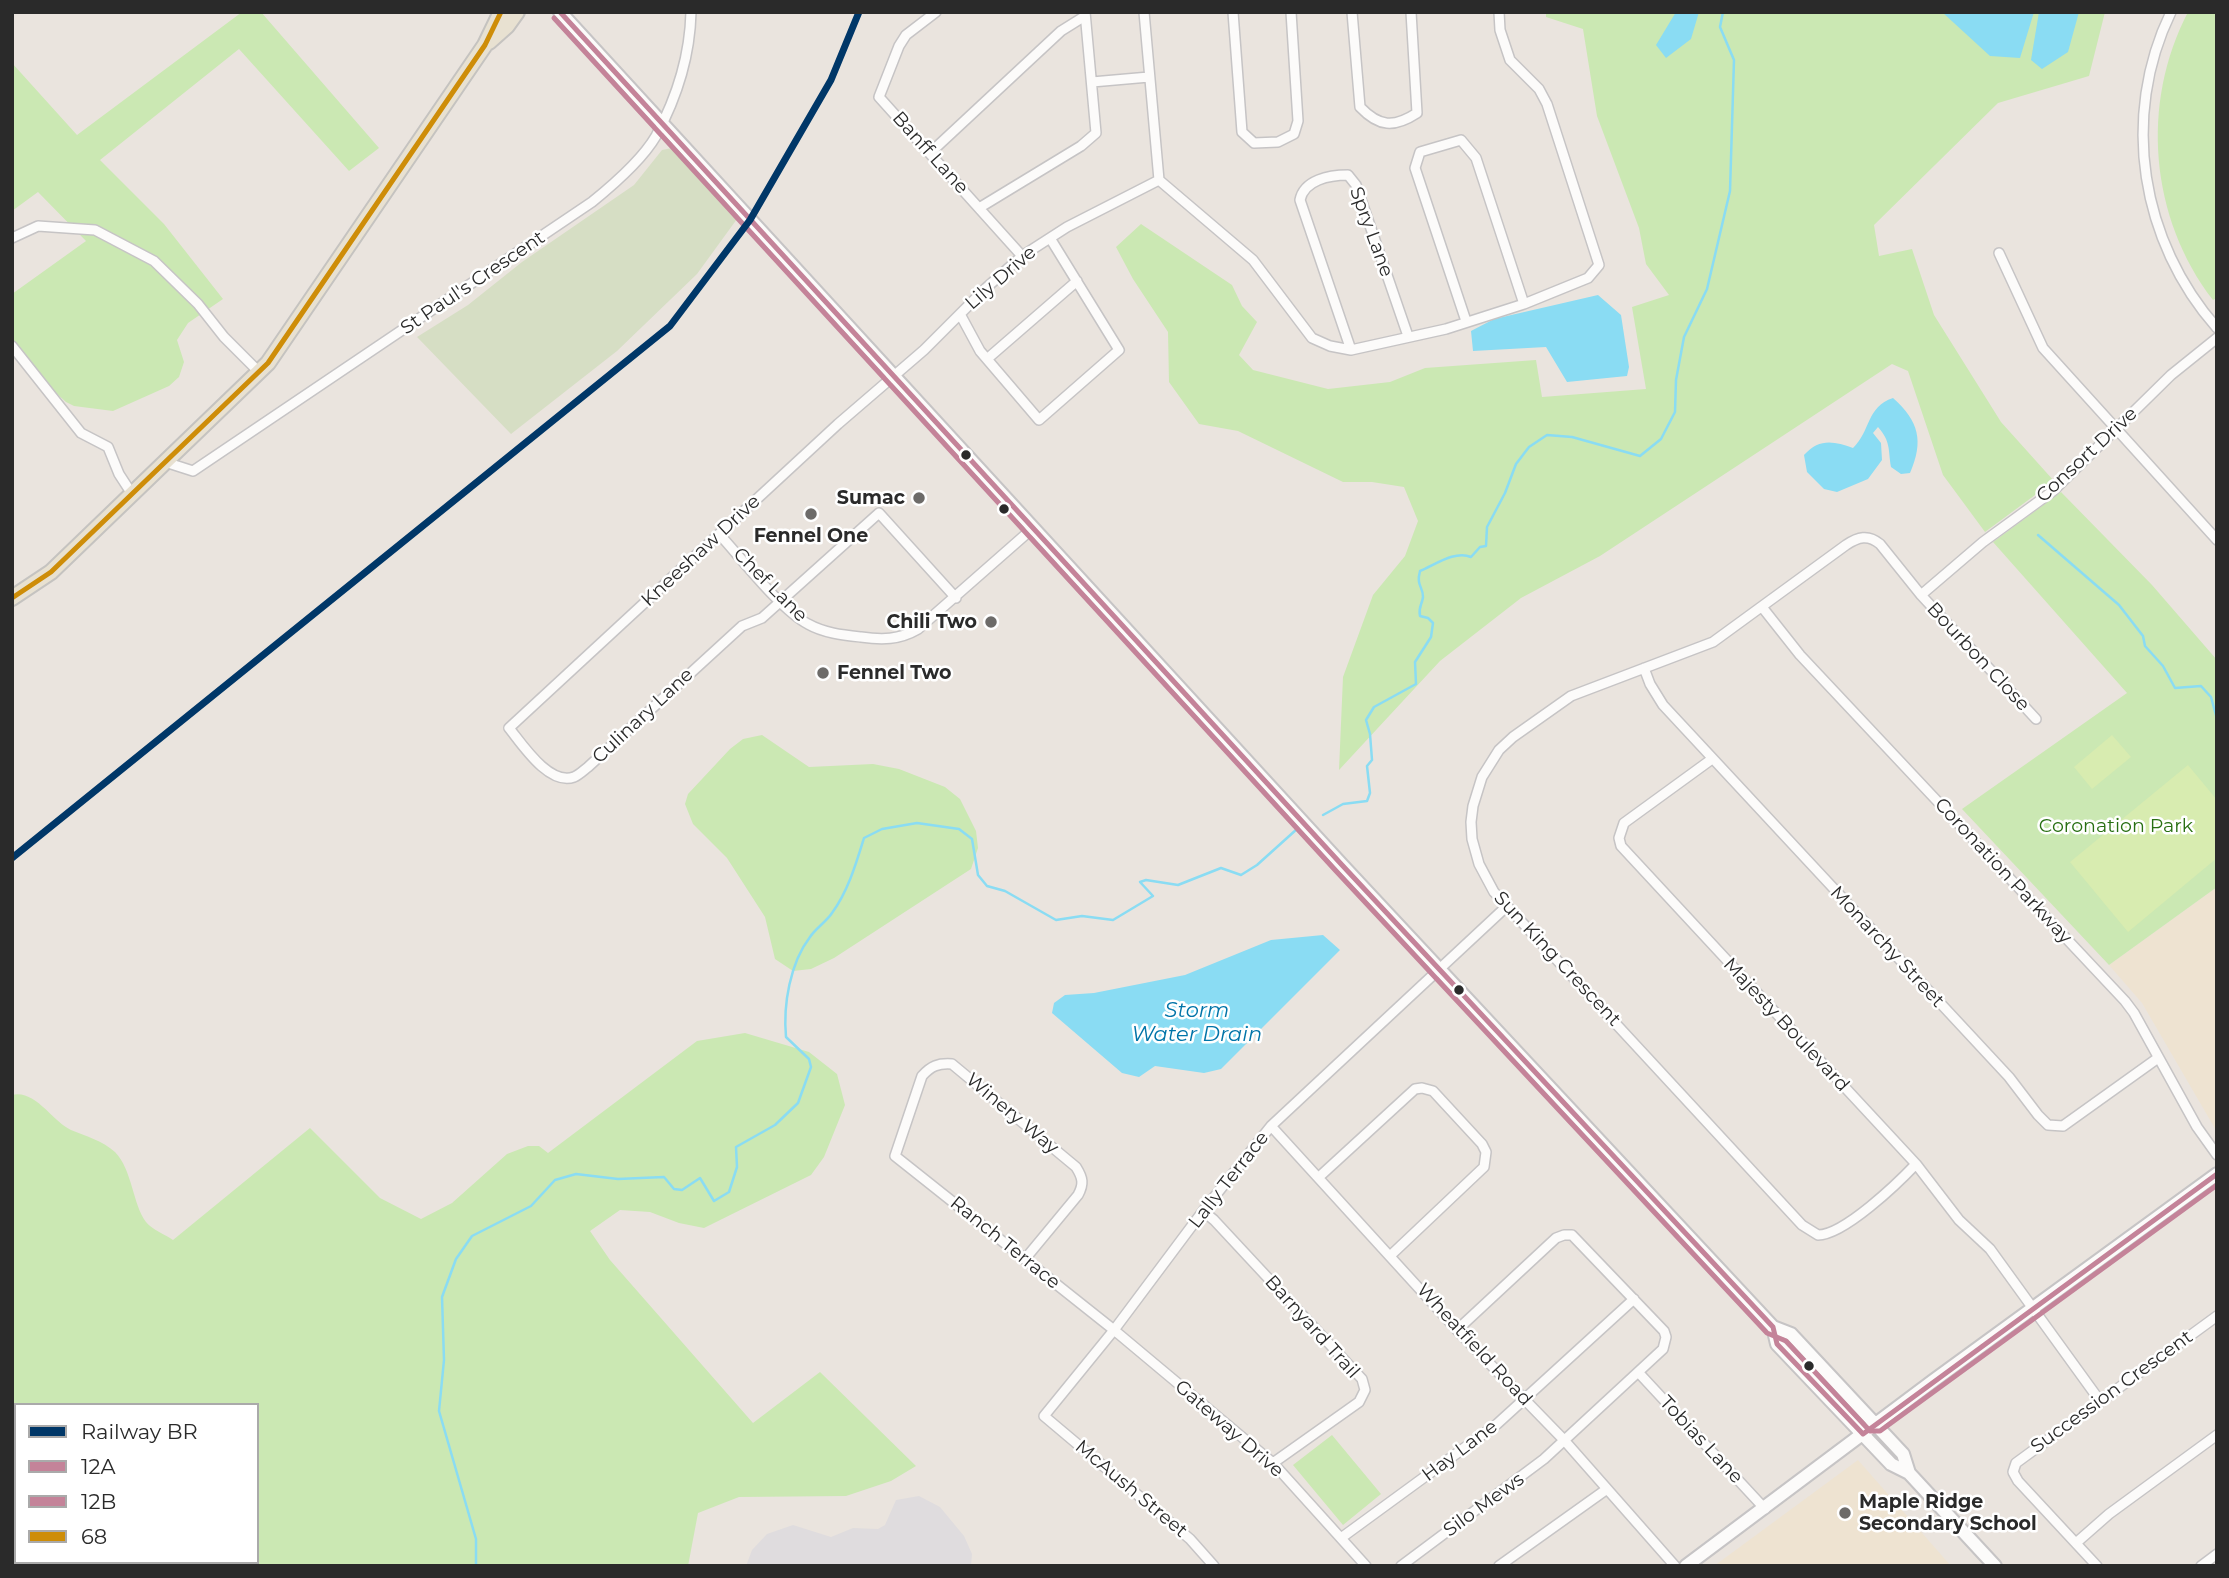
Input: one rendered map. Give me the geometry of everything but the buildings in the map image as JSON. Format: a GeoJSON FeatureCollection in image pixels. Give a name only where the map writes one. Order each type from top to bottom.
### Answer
{"type":"FeatureCollection","features":[{"type":"Feature","properties":{"kind":"main road"},"geometry":{"type":"LineString","coordinates":[[12,598],[51,572],[268,363],[485,45],[501,12]]}},
{"type":"Feature","properties":{"kind":"main road"},"geometry":{"type":"LineString","coordinates":[[485,45],[507,26],[517,12]]}},
{"type":"Feature","properties":{"kind":"main road"},"geometry":{"type":"LineString","coordinates":[[560,12],[1033,528],[1773,1327],[1791,1334],[1903,1454],[1909,1472],[1994,1566]]}},
{"type":"Feature","properties":{"kind":"main road"},"geometry":{"type":"LineString","coordinates":[[1686,1566],[2217,1174]]}},
{"type":"Feature","properties":{"kind":"main road"},"geometry":{"type":"LineString","coordinates":[[1773,1327],[1777,1344],[1891,1464],[1909,1472]]}},
{"type":"Feature","properties":{"kind":"street","name":"St Paul's Crescent"},"geometry":{"type":"LineString","coordinates":[[165,462],[193,471],[592,202],[614,184],[655,138],[685,63],[691,12]]}},
{"type":"Feature","properties":{"kind":"street","name":"Banff Lane"},"geometry":{"type":"LineString","coordinates":[[936,12],[906,35],[879,97],[1022,256]]}},
{"type":"Feature","properties":{"kind":"street"},"geometry":{"type":"LineString","coordinates":[[1144,12],[1159,180],[1253,260],[1312,338],[1330,346],[1350,350],[1446,329],[1524,304],[1588,278],[1599,265],[1543,96],[1532,80],[1510,60],[1500,30],[1499,12]]}},
{"type":"Feature","properties":{"kind":"street"},"geometry":{"type":"LineString","coordinates":[[1233,12],[1242,132],[1254,144],[1278,142],[1294,134],[1298,121],[1291,12]]}},
{"type":"Feature","properties":{"kind":"street"},"geometry":{"type":"LineString","coordinates":[[1352,12],[1360,107],[1368,116],[1384,124],[1405,121],[1417,113],[1411,12]]}},
{"type":"Feature","properties":{"kind":"street"},"geometry":{"type":"LineString","coordinates":[[2171,12],[2154,56],[2145,96],[2145,175],[2154,215],[2168,254],[2194,300],[2217,328]]}},
{"type":"Feature","properties":{"kind":"street"},"geometry":{"type":"LineString","coordinates":[[930,153],[1061,32],[1085,14]]}},
{"type":"Feature","properties":{"kind":"street"},"geometry":{"type":"LineString","coordinates":[[979,208],[1093,137],[1097,127],[1085,14]]}},
{"type":"Feature","properties":{"kind":"street"},"geometry":{"type":"LineString","coordinates":[[1092,82],[1149,77]]}},
{"type":"Feature","properties":{"kind":"street"},"geometry":{"type":"LineString","coordinates":[[1466,321],[1415,168],[1420,152],[1447,144],[1461,140],[1476,158],[1524,304]]}},
{"type":"Feature","properties":{"kind":"street","name":"Spry Lane"},"geometry":{"type":"LineString","coordinates":[[1350,350],[1300,200],[1302,191],[1312,183],[1338,175],[1348,175],[1356,185],[1408,336]]}},
{"type":"Feature","properties":{"kind":"street","name":"Lily Drive"},"geometry":{"type":"LineString","coordinates":[[893,374],[924,350],[1022,256],[1051,237],[1159,180]]}},
{"type":"Feature","properties":{"kind":"street"},"geometry":{"type":"LineString","coordinates":[[12,238],[38,226],[95,230],[154,261],[198,304],[224,337],[259,372]]}},
{"type":"Feature","properties":{"kind":"street"},"geometry":{"type":"LineString","coordinates":[[960,314],[980,351],[1039,419],[1119,350],[1051,237]]}},
{"type":"Feature","properties":{"kind":"street"},"geometry":{"type":"LineString","coordinates":[[1999,253],[2043,348],[2217,540]]}},
{"type":"Feature","properties":{"kind":"street"},"geometry":{"type":"LineString","coordinates":[[987,359],[1077,281]]}},
{"type":"Feature","properties":{"kind":"street","name":"Consort Drive"},"geometry":{"type":"LineString","coordinates":[[1921,595],[1983,542],[2053,491],[2171,375],[2217,338]]}},
{"type":"Feature","properties":{"kind":"street"},"geometry":{"type":"LineString","coordinates":[[12,346],[81,433],[108,447],[119,474],[132,494]]}},
{"type":"Feature","properties":{"kind":"street","name":"Kneeshaw Drive"},"geometry":{"type":"LineString","coordinates":[[509,728],[893,374]]}},
{"type":"Feature","properties":{"kind":"street","name":"Culinary Lane"},"geometry":{"type":"LineString","coordinates":[[509,728],[549,773],[561,779],[574,777],[742,626],[762,618],[879,513],[956,597]]}},
{"type":"Feature","properties":{"kind":"street","name":"Chef Lane"},"geometry":{"type":"LineString","coordinates":[[720,535],[779,600],[807,624],[828,632],[876,640],[902,639],[918,629],[1033,528]]}},
{"type":"Feature","properties":{"kind":"street","name":"Sun King Crescent"},"geometry":{"type":"LineString","coordinates":[[1916,1164],[1880,1198],[1833,1232],[1825,1235],[1810,1232],[1506,906],[1484,875],[1472,839],[1473,807],[1482,776],[1499,750],[1513,737],[1571,696],[1706,646],[1846,545],[1861,537],[1873,539],[1921,595]]}},
{"type":"Feature","properties":{"kind":"street","name":"Bourbon Close"},"geometry":{"type":"LineString","coordinates":[[1921,595],[2036,719]]}},
{"type":"Feature","properties":{"kind":"street","name":"Coronation Parkway"},"geometry":{"type":"LineString","coordinates":[[1762,607],[1801,655],[2125,1001],[2197,1127],[2217,1155]]}},
{"type":"Feature","properties":{"kind":"street","name":"Monarchy Street"},"geometry":{"type":"LineString","coordinates":[[1644,668],[1663,705],[2009,1077],[2048,1125],[2063,1126],[2158,1058]]}},
{"type":"Feature","properties":{"kind":"street","name":"Majesty Boulevard"},"geometry":{"type":"LineString","coordinates":[[1712,759],[1624,823],[1619,838],[1621,846],[1916,1164],[1959,1220],[1990,1250],[2101,1401]]}},
{"type":"Feature","properties":{"kind":"street","name":"Lally Terrace"},"geometry":{"type":"LineString","coordinates":[[1044,1416],[1114,1331],[1203,1211],[1271,1126],[1506,906]]}},
{"type":"Feature","properties":{"kind":"street","name":"Winery Way"},"geometry":{"type":"LineString","coordinates":[[895,1156],[922,1076],[930,1067],[942,1063],[952,1064],[1076,1167],[1082,1176],[1078,1195],[1024,1259]]}},
{"type":"Feature","properties":{"kind":"street"},"geometry":{"type":"LineString","coordinates":[[1319,1177],[1415,1089],[1433,1091],[1482,1143],[1486,1152],[1484,1167],[1391,1255]]}},
{"type":"Feature","properties":{"kind":"street","name":"Wheatfield Road"},"geometry":{"type":"LineString","coordinates":[[1271,1126],[1457,1330],[1564,1440],[1675,1566]]}},
{"type":"Feature","properties":{"kind":"street","name":"Ranch Terrace"},"geometry":{"type":"LineString","coordinates":[[895,1156],[1114,1331]]}},
{"type":"Feature","properties":{"kind":"street","name":"Barnyard Trail"},"geometry":{"type":"LineString","coordinates":[[1203,1211],[1362,1379],[1364,1390],[1359,1402],[1273,1463]]}},
{"type":"Feature","properties":{"kind":"street"},"geometry":{"type":"LineString","coordinates":[[1457,1330],[1556,1238],[1564,1235],[1572,1235],[1633,1299]]}},
{"type":"Feature","properties":{"kind":"street","name":"Silo Mews"},"geometry":{"type":"LineString","coordinates":[[1401,1566],[1525,1475],[1662,1349],[1666,1337],[1633,1299]]}},
{"type":"Feature","properties":{"kind":"street","name":"Hay Lane"},"geometry":{"type":"LineString","coordinates":[[1341,1538],[1483,1436],[1633,1299]]}},
{"type":"Feature","properties":{"kind":"street","name":"Succession Crescent"},"geometry":{"type":"LineString","coordinates":[[2097,1566],[2018,1481],[2014,1467],[2022,1458],[2216,1319]]}},
{"type":"Feature","properties":{"kind":"street","name":"Gateway Drive"},"geometry":{"type":"LineString","coordinates":[[1114,1331],[1273,1463],[1366,1566]]}},
{"type":"Feature","properties":{"kind":"street","name":"Tobias Lane"},"geometry":{"type":"LineString","coordinates":[[1638,1372],[1765,1509]]}},
{"type":"Feature","properties":{"kind":"street","name":"McAush Street"},"geometry":{"type":"LineString","coordinates":[[1044,1416],[1190,1539],[1214,1566]]}},
{"type":"Feature","properties":{"kind":"street"},"geometry":{"type":"LineString","coordinates":[[2076,1543],[2109,1514],[2217,1435]]}},
{"type":"Feature","properties":{"kind":"street"},"geometry":{"type":"LineString","coordinates":[[1499,1566],[1607,1489]]}},
{"type":"Feature","properties":{"kind":"street"},"geometry":{"type":"LineString","coordinates":[[2201,1566],[2217,1554]]}},
{"type":"Feature","properties":{"kind":"shaded area"},"geometry":{"type":"Polygon","coordinates":[[[2217,887],[2217,1132],[2142,1003],[2109,965],[2217,887]]]}},
{"type":"Feature","properties":{"kind":"shaded area","name":"Maple Ridge Secondary School"},"geometry":{"type":"Polygon","coordinates":[[[1858,1460],[1951,1566],[1714,1566],[1858,1460]]]}},
{"type":"Feature","properties":{"kind":"shaded area"},"geometry":{"type":"Polygon","coordinates":[[[919,1496],[940,1507],[964,1536],[972,1554],[971,1566],[746,1566],[752,1550],[767,1534],[793,1525],[831,1537],[853,1528],[878,1529],[885,1525],[896,1500],[919,1496]]]}},
{"type":"Feature","properties":{"kind":"green space"},"geometry":{"type":"Polygon","coordinates":[[[242,12],[261,12],[379,148],[349,171],[239,49],[100,160],[164,224],[223,299],[188,323],[177,340],[184,362],[179,377],[169,386],[113,411],[74,406],[12,354],[12,294],[86,241],[38,192],[12,211],[12,63],[77,135],[242,12]]]}},
{"type":"Feature","properties":{"kind":"green space"},"geometry":{"type":"Polygon","coordinates":[[[1546,12],[2105,12],[2089,76],[1998,103],[1874,225],[1879,256],[1912,249],[1934,315],[2001,422],[2054,481],[1985,532],[1943,475],[1908,371],[1892,364],[1600,556],[1521,598],[1440,661],[1339,770],[1343,677],[1373,595],[1405,556],[1418,521],[1404,487],[1372,482],[1343,482],[1238,431],[1199,424],[1169,382],[1168,332],[1133,279],[1116,247],[1141,224],[1232,285],[1242,306],[1257,322],[1239,355],[1253,370],[1328,389],[1390,382],[1425,368],[1536,360],[1542,397],[1646,389],[1632,307],[1669,295],[1646,264],[1639,228],[1597,116],[1583,29],[1546,17],[1546,12]]]}},
{"type":"Feature","properties":{"kind":"green space"},"geometry":{"type":"Polygon","coordinates":[[[2188,12],[2217,12],[2217,298],[2213,300],[2192,268],[2176,233],[2165,197],[2159,160],[2158,122],[2163,84],[2173,47],[2188,12]]]}},
{"type":"Feature","properties":{"kind":"green space"},"geometry":{"type":"Polygon","coordinates":[[[672,148],[737,219],[697,274],[617,351],[511,434],[417,337],[468,305],[522,262],[634,185],[662,150],[672,148]]]}},
{"type":"Feature","properties":{"kind":"green space","name":"Coronation Park"},"geometry":{"type":"Polygon","coordinates":[[[2061,492],[2152,585],[2217,660],[2217,887],[2109,965],[1962,809],[2127,693],[1993,542],[2061,492]]]}},
{"type":"Feature","properties":{"kind":"green space"},"geometry":{"type":"Polygon","coordinates":[[[762,735],[809,767],[873,764],[899,769],[945,787],[960,799],[976,831],[978,848],[971,869],[834,958],[811,969],[793,971],[775,959],[765,917],[727,858],[693,824],[685,804],[688,794],[730,749],[743,739],[762,735]]]}},
{"type":"Feature","properties":{"kind":"green space"},"geometry":{"type":"Polygon","coordinates":[[[2112,735],[2131,757],[2092,789],[2074,767],[2112,735]]]}},
{"type":"Feature","properties":{"kind":"green space"},"geometry":{"type":"Polygon","coordinates":[[[2188,765],[2217,800],[2217,858],[2128,932],[2070,862],[2188,765]]]}},
{"type":"Feature","properties":{"kind":"green space"},"geometry":{"type":"Polygon","coordinates":[[[745,1033],[809,1052],[837,1074],[845,1105],[824,1157],[811,1175],[704,1228],[679,1223],[650,1212],[620,1210],[590,1231],[610,1260],[753,1423],[820,1372],[916,1466],[891,1481],[846,1496],[739,1497],[698,1513],[688,1566],[12,1566],[12,1095],[20,1094],[36,1101],[64,1126],[115,1152],[125,1168],[146,1222],[173,1240],[310,1128],[380,1198],[421,1219],[452,1203],[507,1154],[528,1146],[539,1146],[548,1153],[697,1041],[745,1033]]]}},
{"type":"Feature","properties":{"kind":"green space"},"geometry":{"type":"Polygon","coordinates":[[[1332,1435],[1381,1494],[1343,1525],[1293,1465],[1332,1435]]]}},
{"type":"Feature","properties":{"kind":"water"},"geometry":{"type":"Polygon","coordinates":[[[1676,12],[1699,12],[1691,39],[1666,58],[1656,45],[1676,12]]]}},
{"type":"Feature","properties":{"kind":"water"},"geometry":{"type":"Polygon","coordinates":[[[1942,12],[2034,12],[2020,58],[1990,56],[1942,12]]]}},
{"type":"Feature","properties":{"kind":"water"},"geometry":{"type":"Polygon","coordinates":[[[2039,12],[2079,12],[2068,52],[2042,69],[2031,60],[2039,12]]]}},
{"type":"Feature","properties":{"kind":"water"},"geometry":{"type":"Polygon","coordinates":[[[1598,295],[1621,315],[1629,367],[1627,376],[1567,382],[1546,347],[1473,351],[1471,331],[1494,319],[1598,295]]]}},
{"type":"Feature","properties":{"kind":"water"},"geometry":{"type":"Polygon","coordinates":[[[1893,398],[1909,415],[1916,432],[1917,451],[1910,473],[1901,474],[1891,467],[1887,442],[1878,427],[1873,433],[1881,443],[1882,460],[1868,479],[1837,492],[1824,489],[1807,472],[1804,455],[1815,446],[1827,442],[1853,448],[1873,413],[1884,402],[1893,398]]]}},
{"type":"Feature","properties":{"kind":"water","name":"Storm Water Drain"},"geometry":{"type":"Polygon","coordinates":[[[1323,935],[1340,950],[1221,1069],[1204,1073],[1155,1066],[1139,1077],[1122,1073],[1052,1013],[1054,1003],[1065,995],[1094,993],[1185,975],[1271,940],[1323,935]]]}},
{"type":"Feature","properties":{"kind":"waterway"},"geometry":{"type":"LineString","coordinates":[[1323,815],[1343,804],[1367,801],[1370,793],[1367,766],[1372,760],[1366,720],[1374,707],[1416,684],[1415,662],[1431,637],[1433,623],[1420,616],[1423,597],[1420,571],[1458,555],[1471,557],[1480,547],[1486,546],[1487,527],[1505,493],[1516,464],[1529,447],[1547,435],[1572,437],[1640,456],[1661,439],[1675,412],[1676,380],[1684,337],[1707,289],[1730,191],[1734,60],[1720,27],[1723,12]]}},
{"type":"Feature","properties":{"kind":"waterway"},"geometry":{"type":"LineString","coordinates":[[2038,535],[2119,605],[2143,636],[2145,646],[2163,666],[2175,688],[2201,686],[2211,697],[2217,719]]}},
{"type":"Feature","properties":{"kind":"waterway"},"geometry":{"type":"LineString","coordinates":[[476,1566],[476,1539],[439,1411],[444,1360],[442,1297],[456,1259],[472,1236],[531,1206],[555,1180],[576,1174],[618,1179],[664,1177],[674,1189],[682,1190],[700,1178],[714,1201],[729,1192],[737,1167],[736,1147],[775,1125],[798,1103],[811,1067],[809,1059],[786,1037],[789,985],[803,947],[830,916],[843,896],[864,838],[882,829],[917,823],[959,829],[972,839],[978,875],[987,886],[1005,891],[1056,920],[1082,916],[1113,920],[1153,896],[1140,882],[1146,880],[1178,885],[1221,868],[1241,875],[1257,865],[1297,829]]}},
{"type":"Feature","properties":{"kind":"rail line","name":"BR"},"geometry":{"type":"LineString","coordinates":[[12,858],[670,326],[750,220],[831,80],[859,12]]}},
{"type":"Feature","properties":{"kind":"transit line","name":"68"},"geometry":{"type":"LineString","coordinates":[[12,598],[51,572],[268,363],[485,45],[501,12]]}},
{"type":"Feature","properties":{"kind":"transit line","name":"12A"},"geometry":{"type":"LineString","coordinates":[[560,12],[1342,865],[1773,1327],[1777,1344],[1863,1434],[2217,1174]]}},
{"type":"Feature","properties":{"kind":"transit line","name":"12B"},"geometry":{"type":"LineString","coordinates":[[554,18],[1336,871],[1767,1333],[1786,1341],[1870,1431],[1880,1431],[2217,1185]]}},
{"type":"Feature","properties":{"kind":"place","name":"Sumac"},"geometry":{"type":"Point","coordinates":[919,498]}},
{"type":"Feature","properties":{"kind":"place","name":"Fennel One"},"geometry":{"type":"Point","coordinates":[811,514]}},
{"type":"Feature","properties":{"kind":"place","name":"Chili Two"},"geometry":{"type":"Point","coordinates":[991,622]}},
{"type":"Feature","properties":{"kind":"place","name":"Fennel Two"},"geometry":{"type":"Point","coordinates":[823,673]}},
{"type":"Feature","properties":{"kind":"place","name":"Maple Ridge Secondary School"},"geometry":{"type":"Point","coordinates":[1845,1513]}}]}
